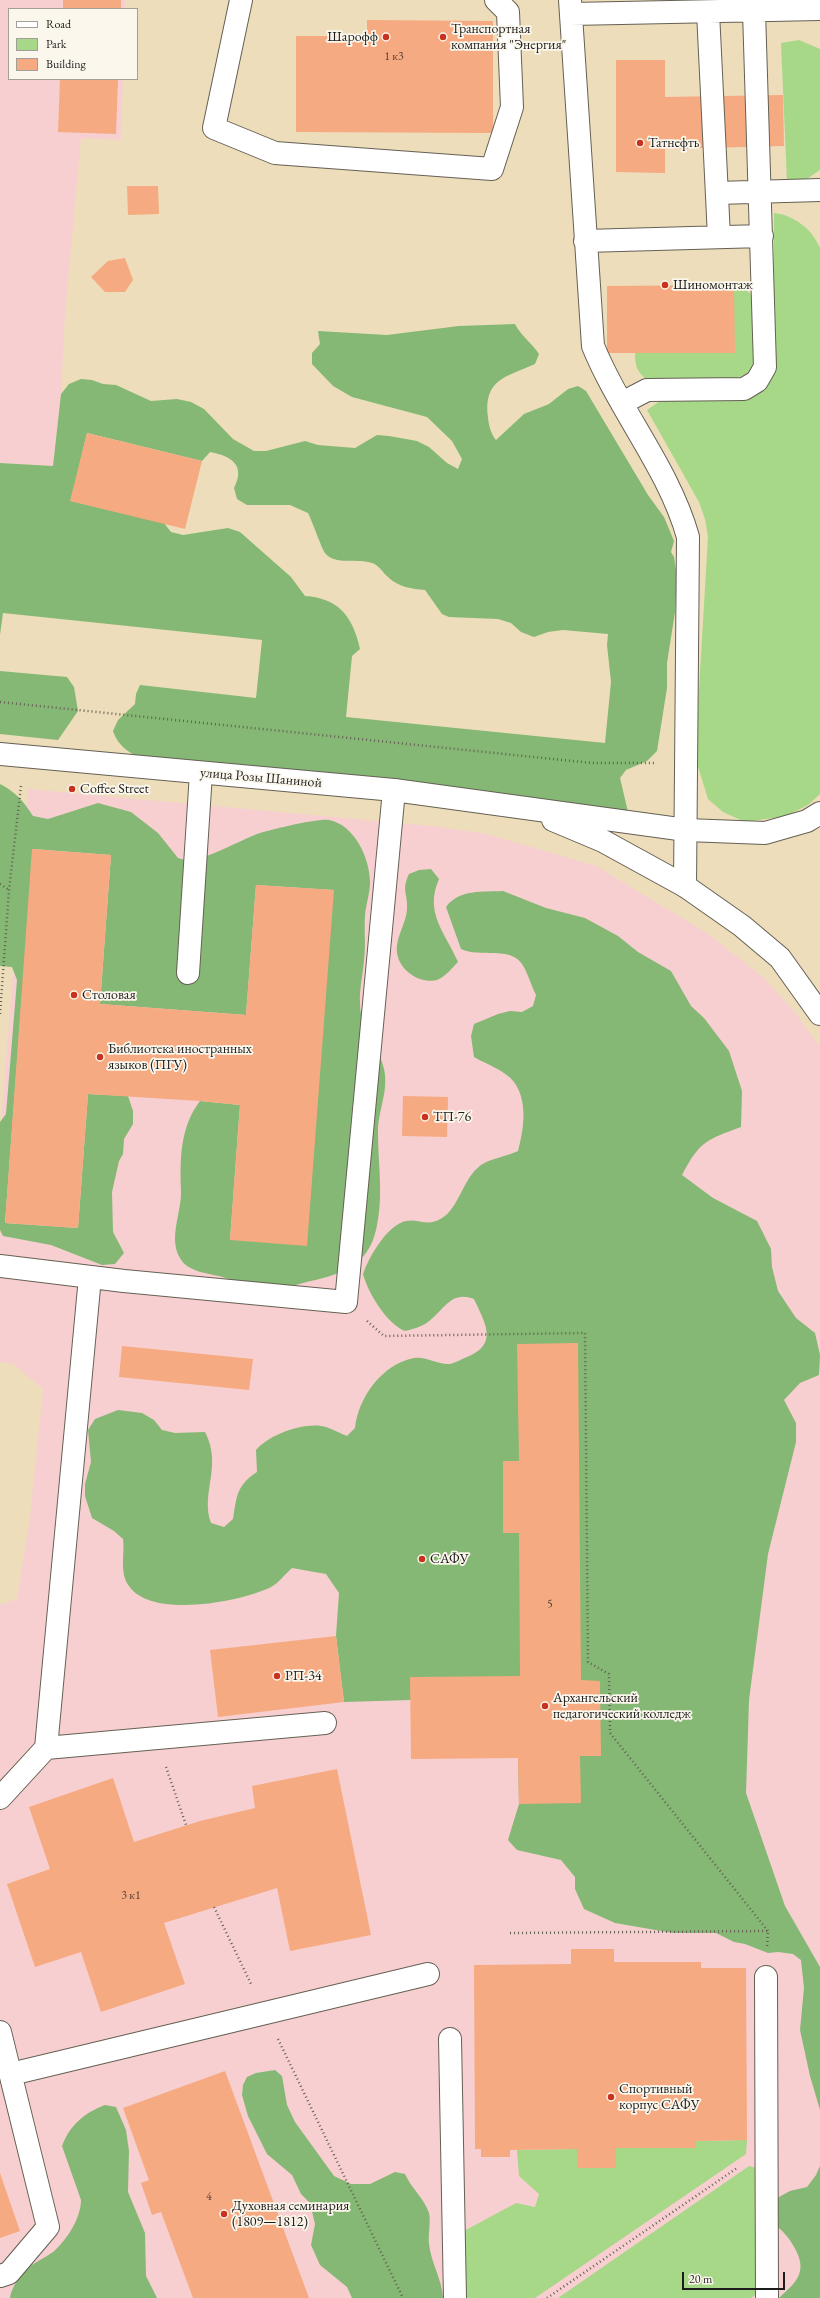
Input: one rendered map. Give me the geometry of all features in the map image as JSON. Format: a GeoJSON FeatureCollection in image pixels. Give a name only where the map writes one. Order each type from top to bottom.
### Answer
{"type":"FeatureCollection","features":[{"type":"Feature","properties":{"kind":"main road"},"geometry":{"type":"LineString","coordinates":[[241,0],[214,128],[275,153],[492,169],[512,107],[508,12],[496,0]]}},
{"type":"Feature","properties":{"kind":"main road"},"geometry":{"type":"LineString","coordinates":[[685,886],[688,538],[680,509],[622,403],[604,374],[593,346],[571,7],[708,12],[820,9]]}},
{"type":"Feature","properties":{"kind":"main road"},"geometry":{"type":"LineString","coordinates":[[622,403],[646,390],[744,389],[757,381],[765,367],[754,11]]}},
{"type":"Feature","properties":{"kind":"main road"},"geometry":{"type":"LineString","coordinates":[[708,12],[719,237]]}},
{"type":"Feature","properties":{"kind":"main road"},"geometry":{"type":"LineString","coordinates":[[717,192],[820,190]]}},
{"type":"Feature","properties":{"kind":"main road"},"geometry":{"type":"LineString","coordinates":[[585,241],[762,236]]}},
{"type":"Feature","properties":{"kind":"main road","name":"улица Розы Шаниной"},"geometry":{"type":"LineString","coordinates":[[0,754],[394,790],[522,808]]}},
{"type":"Feature","properties":{"kind":"main road"},"geometry":{"type":"LineString","coordinates":[[188,973],[201,773]]}},
{"type":"Feature","properties":{"kind":"main road"},"geometry":{"type":"LineString","coordinates":[[0,1266],[90,1277],[346,1302],[394,790]]}},
{"type":"Feature","properties":{"kind":"main road"},"geometry":{"type":"LineString","coordinates":[[522,808],[686,830],[765,833],[808,821],[820,813]]}},
{"type":"Feature","properties":{"kind":"main road"},"geometry":{"type":"LineString","coordinates":[[522,808],[603,841],[685,886],[742,926],[780,958],[820,1014]]}},
{"type":"Feature","properties":{"kind":"main road"},"geometry":{"type":"LineString","coordinates":[[0,1798],[46,1748],[90,1277]]}},
{"type":"Feature","properties":{"kind":"main road"},"geometry":{"type":"LineString","coordinates":[[46,1748],[325,1723]]}},
{"type":"Feature","properties":{"kind":"main road"},"geometry":{"type":"LineString","coordinates":[[11,2074],[428,1974]]}},
{"type":"Feature","properties":{"kind":"main road"},"geometry":{"type":"LineString","coordinates":[[766,1977],[765,2148],[767,2298]]}},
{"type":"Feature","properties":{"kind":"main road"},"geometry":{"type":"LineString","coordinates":[[0,2032],[48,2227],[8,2273],[0,2276]]}},
{"type":"Feature","properties":{"kind":"main road"},"geometry":{"type":"LineString","coordinates":[[450,2040],[455,2298]]}},
{"type":"Feature","properties":{"kind":"path"},"geometry":{"type":"LineString","coordinates":[[0,702],[592,763],[686,764]]}},
{"type":"Feature","properties":{"kind":"path"},"geometry":{"type":"LineString","coordinates":[[0,1014],[23,756]]}},
{"type":"Feature","properties":{"kind":"path"},"geometry":{"type":"LineString","coordinates":[[0,884],[10,890]]}},
{"type":"Feature","properties":{"kind":"path"},"geometry":{"type":"LineString","coordinates":[[346,1302],[384,1336],[585,1333],[588,1662],[609,1674],[610,1733],[768,1931],[766,1977]]}},
{"type":"Feature","properties":{"kind":"path"},"geometry":{"type":"LineString","coordinates":[[156,1738],[186,1825]]}},
{"type":"Feature","properties":{"kind":"path"},"geometry":{"type":"LineString","coordinates":[[214,1907],[403,2298]]}},
{"type":"Feature","properties":{"kind":"path"},"geometry":{"type":"LineString","coordinates":[[510,1933],[768,1931]]}},
{"type":"Feature","properties":{"kind":"path"},"geometry":{"type":"LineString","coordinates":[[547,2298],[765,2148]]}},
{"type":"Feature","properties":{"kind":"shaded area"},"geometry":{"type":"Polygon","coordinates":[[[0,0],[125,0],[125,8],[8,8],[8,80],[123,80],[121,140],[81,138],[65,314],[61,394],[53,466],[0,463],[0,0]]]}},
{"type":"Feature","properties":{"kind":"shaded area","name":"САФУ"},"geometry":{"type":"Polygon","coordinates":[[[28,789],[432,826],[487,834],[596,866],[707,933],[763,977],[793,1010],[820,1047],[820,2298],[0,2298],[0,1605],[17,1599],[30,1518],[43,1389],[13,1364],[0,1362],[0,1135],[28,789]]]}},
{"type":"Feature","properties":{"kind":"green space"},"geometry":{"type":"Polygon","coordinates":[[[799,40],[820,49],[820,170],[795,187],[787,182],[781,43],[799,40]]]}},
{"type":"Feature","properties":{"kind":"green space"},"geometry":{"type":"Polygon","coordinates":[[[774,213],[781,214],[802,224],[817,241],[820,248],[820,794],[808,805],[786,816],[745,822],[723,812],[708,799],[695,757],[708,537],[705,519],[699,502],[647,410],[660,401],[742,395],[774,367],[774,213]]]}},
{"type":"Feature","properties":{"kind":"green space"},"geometry":{"type":"Polygon","coordinates":[[[734,285],[748,291],[752,296],[754,304],[755,354],[753,366],[749,371],[742,376],[733,379],[647,380],[637,368],[635,353],[734,352],[734,285]]]}},
{"type":"Feature","properties":{"kind":"green space"},"geometry":{"type":"Polygon","coordinates":[[[515,324],[539,354],[535,364],[515,372],[499,381],[493,387],[489,395],[487,405],[488,421],[496,440],[524,414],[549,404],[568,389],[578,386],[586,391],[648,495],[664,517],[674,541],[671,552],[674,557],[677,577],[675,612],[667,663],[667,688],[657,751],[647,761],[626,770],[620,778],[628,812],[142,759],[124,748],[118,741],[113,731],[118,720],[135,704],[136,694],[140,685],[256,698],[262,640],[3,613],[0,635],[0,463],[53,466],[61,394],[69,384],[81,379],[92,380],[103,384],[116,385],[151,401],[177,399],[191,402],[204,409],[233,439],[254,451],[266,451],[305,441],[318,445],[355,448],[377,435],[389,436],[417,441],[429,447],[447,463],[458,469],[462,459],[452,441],[427,417],[352,397],[333,386],[312,364],[312,353],[320,344],[318,331],[387,335],[459,326],[515,324]],[[87,433],[71,501],[164,523],[171,532],[183,535],[228,528],[240,532],[291,577],[305,596],[327,601],[343,611],[353,628],[360,649],[352,656],[346,717],[605,743],[611,682],[607,645],[608,634],[563,630],[548,632],[534,637],[521,632],[511,623],[498,619],[449,617],[442,614],[425,590],[410,588],[396,583],[374,564],[366,562],[341,561],[329,557],[323,550],[308,513],[290,505],[247,505],[237,499],[234,488],[238,473],[237,468],[230,459],[210,452],[202,461],[87,433]]]}},
{"type":"Feature","properties":{"kind":"green space"},"geometry":{"type":"Polygon","coordinates":[[[0,671],[67,677],[74,687],[78,711],[58,740],[0,734],[0,671]]]}},
{"type":"Feature","properties":{"kind":"green space"},"geometry":{"type":"Polygon","coordinates":[[[0,784],[11,790],[33,816],[48,819],[98,803],[131,812],[158,833],[178,858],[187,860],[199,859],[257,834],[305,822],[323,820],[338,823],[353,836],[359,844],[367,863],[370,882],[365,916],[365,954],[360,1004],[366,1029],[382,1061],[385,1085],[378,1124],[380,1205],[376,1230],[367,1252],[352,1266],[333,1275],[293,1286],[274,1287],[258,1285],[192,1269],[180,1258],[175,1242],[176,1225],[181,1198],[181,1155],[185,1132],[193,1111],[200,1101],[240,1105],[230,1240],[333,890],[256,885],[246,1015],[100,1004],[111,855],[33,849],[5,1223],[78,1228],[88,1094],[128,1096],[133,1111],[133,1124],[124,1139],[123,1154],[119,1161],[112,1192],[113,1232],[124,1253],[115,1264],[102,1265],[51,1245],[3,1236],[0,1230],[0,1122],[6,1114],[17,980],[12,967],[0,966],[0,784]]]}},
{"type":"Feature","properties":{"kind":"green space"},"geometry":{"type":"Polygon","coordinates":[[[431,869],[439,879],[435,891],[435,912],[442,932],[458,962],[443,977],[431,981],[413,976],[408,972],[400,962],[397,945],[406,915],[407,904],[405,884],[409,874],[419,870],[431,869]]]}},
{"type":"Feature","properties":{"kind":"green space"},"geometry":{"type":"Polygon","coordinates":[[[503,891],[546,908],[585,918],[618,936],[638,952],[671,971],[691,1006],[704,1018],[729,1051],[742,1091],[741,1127],[720,1135],[705,1143],[699,1148],[682,1175],[713,1198],[757,1221],[771,1249],[772,1267],[778,1291],[796,1318],[815,1333],[820,1355],[819,1375],[800,1383],[784,1400],[796,1423],[796,1442],[768,1554],[749,1700],[746,1793],[785,1906],[820,1967],[820,2110],[810,2076],[800,2030],[804,1988],[801,1960],[793,1954],[778,1952],[768,1953],[745,1944],[734,1942],[716,1933],[673,1933],[615,1923],[584,1909],[575,1889],[575,1877],[561,1860],[517,1850],[508,1840],[519,1804],[518,1758],[411,1700],[344,1702],[336,1636],[339,1593],[326,1574],[292,1568],[271,1587],[239,1598],[197,1604],[176,1605],[156,1602],[140,1596],[129,1586],[123,1569],[123,1539],[114,1531],[92,1518],[85,1496],[85,1484],[91,1462],[88,1430],[95,1419],[118,1410],[142,1413],[154,1420],[162,1430],[175,1433],[205,1432],[210,1444],[212,1456],[208,1512],[211,1523],[224,1527],[233,1519],[237,1498],[241,1487],[257,1472],[256,1450],[269,1440],[286,1431],[304,1426],[321,1426],[347,1436],[355,1428],[361,1405],[367,1394],[382,1375],[392,1367],[414,1358],[428,1359],[450,1364],[477,1352],[483,1346],[487,1332],[482,1316],[474,1299],[459,1297],[454,1299],[428,1322],[420,1327],[405,1331],[392,1322],[379,1307],[369,1290],[363,1274],[374,1251],[392,1229],[406,1221],[411,1220],[427,1223],[442,1218],[453,1207],[470,1177],[481,1165],[518,1151],[524,1115],[518,1090],[514,1082],[506,1074],[474,1057],[471,1036],[474,1024],[498,1014],[510,1011],[522,1012],[533,1006],[536,995],[528,975],[522,964],[517,959],[510,955],[477,953],[461,949],[446,907],[451,901],[464,894],[503,891]]]}},
{"type":"Feature","properties":{"kind":"green space"},"geometry":{"type":"Polygon","coordinates":[[[275,2070],[282,2076],[287,2105],[295,2122],[334,2176],[351,2184],[370,2184],[395,2172],[405,2174],[429,2213],[430,2251],[441,2284],[443,2298],[352,2298],[347,2287],[320,2265],[311,2245],[315,2224],[310,2203],[301,2194],[292,2175],[267,2154],[248,2116],[242,2095],[243,2085],[247,2077],[256,2073],[275,2070]]]}},
{"type":"Feature","properties":{"kind":"green space"},"geometry":{"type":"Polygon","coordinates":[[[105,2105],[116,2107],[126,2130],[129,2151],[128,2192],[145,2233],[146,2276],[157,2298],[10,2298],[13,2288],[23,2273],[58,2247],[68,2235],[76,2221],[79,2214],[81,2200],[62,2146],[69,2132],[84,2116],[105,2105]]]}},
{"type":"Feature","properties":{"kind":"green space"},"geometry":{"type":"Polygon","coordinates":[[[747,2140],[746,2154],[535,2298],[463,2298],[462,2232],[516,2203],[535,2207],[539,2194],[519,2176],[517,2150],[577,2149],[577,2168],[615,2168],[616,2148],[696,2147],[696,2141],[747,2140]]]}},
{"type":"Feature","properties":{"kind":"green space"},"geometry":{"type":"Polygon","coordinates":[[[749,2166],[756,2168],[759,2292],[751,2298],[558,2298],[749,2166]]]}},
{"type":"Feature","properties":{"kind":"green space"},"geometry":{"type":"Polygon","coordinates":[[[820,2166],[820,2298],[779,2298],[797,2279],[801,2265],[794,2246],[785,2234],[776,2226],[771,2206],[779,2197],[790,2191],[807,2187],[816,2175],[820,2166]]]}},
{"type":"Feature","properties":{"kind":"building"},"geometry":{"type":"Polygon","coordinates":[[[63,0],[121,0],[121,8],[63,8],[63,0]]]}},
{"type":"Feature","properties":{"kind":"building"},"geometry":{"type":"Polygon","coordinates":[[[367,20],[493,21],[493,133],[296,132],[296,36],[367,36],[367,20]]]}},
{"type":"Feature","properties":{"kind":"building"},"geometry":{"type":"Polygon","coordinates":[[[616,60],[665,60],[665,97],[783,95],[784,146],[665,149],[665,173],[616,172],[616,60]]]}},
{"type":"Feature","properties":{"kind":"building"},"geometry":{"type":"Polygon","coordinates":[[[60,80],[118,80],[116,134],[58,132],[60,80]]]}},
{"type":"Feature","properties":{"kind":"building"},"geometry":{"type":"Polygon","coordinates":[[[127,186],[158,186],[159,214],[128,215],[127,186]]]}},
{"type":"Feature","properties":{"kind":"building"},"geometry":{"type":"Polygon","coordinates":[[[125,258],[133,280],[125,292],[105,292],[91,277],[108,261],[125,258]]]}},
{"type":"Feature","properties":{"kind":"building"},"geometry":{"type":"Polygon","coordinates":[[[734,285],[735,353],[607,353],[607,286],[734,285]]]}},
{"type":"Feature","properties":{"kind":"building"},"geometry":{"type":"Polygon","coordinates":[[[87,433],[202,461],[185,529],[70,501],[87,433]]]}},
{"type":"Feature","properties":{"kind":"building"},"geometry":{"type":"Polygon","coordinates":[[[32,849],[111,855],[100,1004],[246,1015],[256,885],[334,890],[307,1246],[230,1240],[240,1105],[200,1101],[88,1094],[78,1228],[5,1223],[32,849]]]}},
{"type":"Feature","properties":{"kind":"building","name":"ТП-76"},"geometry":{"type":"Polygon","coordinates":[[[403,1096],[448,1097],[447,1137],[402,1136],[403,1096]]]}},
{"type":"Feature","properties":{"kind":"building"},"geometry":{"type":"Polygon","coordinates":[[[578,1343],[581,1680],[600,1681],[601,1756],[580,1756],[581,1803],[519,1804],[518,1758],[411,1759],[410,1677],[520,1676],[519,1533],[503,1533],[503,1461],[519,1461],[517,1344],[578,1343]]]}},
{"type":"Feature","properties":{"kind":"building"},"geometry":{"type":"Polygon","coordinates":[[[122,1346],[253,1359],[249,1390],[119,1377],[122,1346]]]}},
{"type":"Feature","properties":{"kind":"building","name":"РП-34"},"geometry":{"type":"Polygon","coordinates":[[[336,1636],[344,1702],[218,1717],[210,1650],[336,1636]]]}},
{"type":"Feature","properties":{"kind":"building"},"geometry":{"type":"Polygon","coordinates":[[[337,1769],[371,1935],[290,1951],[277,1888],[164,1923],[185,1984],[101,2012],[81,1952],[35,1967],[7,1884],[50,1869],[29,1807],[113,1778],[134,1842],[200,1821],[255,1808],[252,1786],[337,1769]]]}},
{"type":"Feature","properties":{"kind":"building","name":"Спортивный корпус САФУ"},"geometry":{"type":"Polygon","coordinates":[[[571,1949],[614,1949],[614,1962],[701,1962],[701,1968],[746,1968],[747,2140],[696,2141],[696,2148],[616,2148],[616,2168],[577,2168],[577,2149],[510,2150],[510,2157],[481,2157],[481,2149],[475,2149],[474,1965],[571,1964],[571,1949]]]}},
{"type":"Feature","properties":{"kind":"building"},"geometry":{"type":"Polygon","coordinates":[[[225,2071],[309,2298],[193,2298],[161,2212],[152,2215],[141,2183],[149,2180],[123,2108],[225,2071]]]}},
{"type":"Feature","properties":{"kind":"building"},"geometry":{"type":"Polygon","coordinates":[[[0,2173],[20,2231],[0,2238],[0,2173]]]}},
{"type":"Feature","properties":{"kind":"place","name":"Шарофф"},"geometry":{"type":"Point","coordinates":[386,37]}},
{"type":"Feature","properties":{"kind":"place","name":"Транспортная компания \"Энергия\""},"geometry":{"type":"Point","coordinates":[443,37]}},
{"type":"Feature","properties":{"kind":"place","name":"Татнефть"},"geometry":{"type":"Point","coordinates":[640,143]}},
{"type":"Feature","properties":{"kind":"place","name":"Шиномонтаж"},"geometry":{"type":"Point","coordinates":[665,285]}},
{"type":"Feature","properties":{"kind":"place","name":"Coffee Street"},"geometry":{"type":"Point","coordinates":[72,789]}},
{"type":"Feature","properties":{"kind":"place","name":"Столовая"},"geometry":{"type":"Point","coordinates":[74,995]}},
{"type":"Feature","properties":{"kind":"place","name":"Библиотека иностранных языков (ПГУ)"},"geometry":{"type":"Point","coordinates":[100,1057]}},
{"type":"Feature","properties":{"kind":"place","name":"ТП-76"},"geometry":{"type":"Point","coordinates":[425,1117]}},
{"type":"Feature","properties":{"kind":"place","name":"САФУ"},"geometry":{"type":"Point","coordinates":[422,1559]}},
{"type":"Feature","properties":{"kind":"place","name":"РП-34"},"geometry":{"type":"Point","coordinates":[277,1676]}},
{"type":"Feature","properties":{"kind":"place","name":"Архангельский педагогический колледж"},"geometry":{"type":"Point","coordinates":[545,1706]}},
{"type":"Feature","properties":{"kind":"place","name":"Спортивный корпус САФУ"},"geometry":{"type":"Point","coordinates":[611,2097]}},
{"type":"Feature","properties":{"kind":"place","name":"Духовная семинария (1809—1812)"},"geometry":{"type":"Point","coordinates":[224,2214]}}]}
